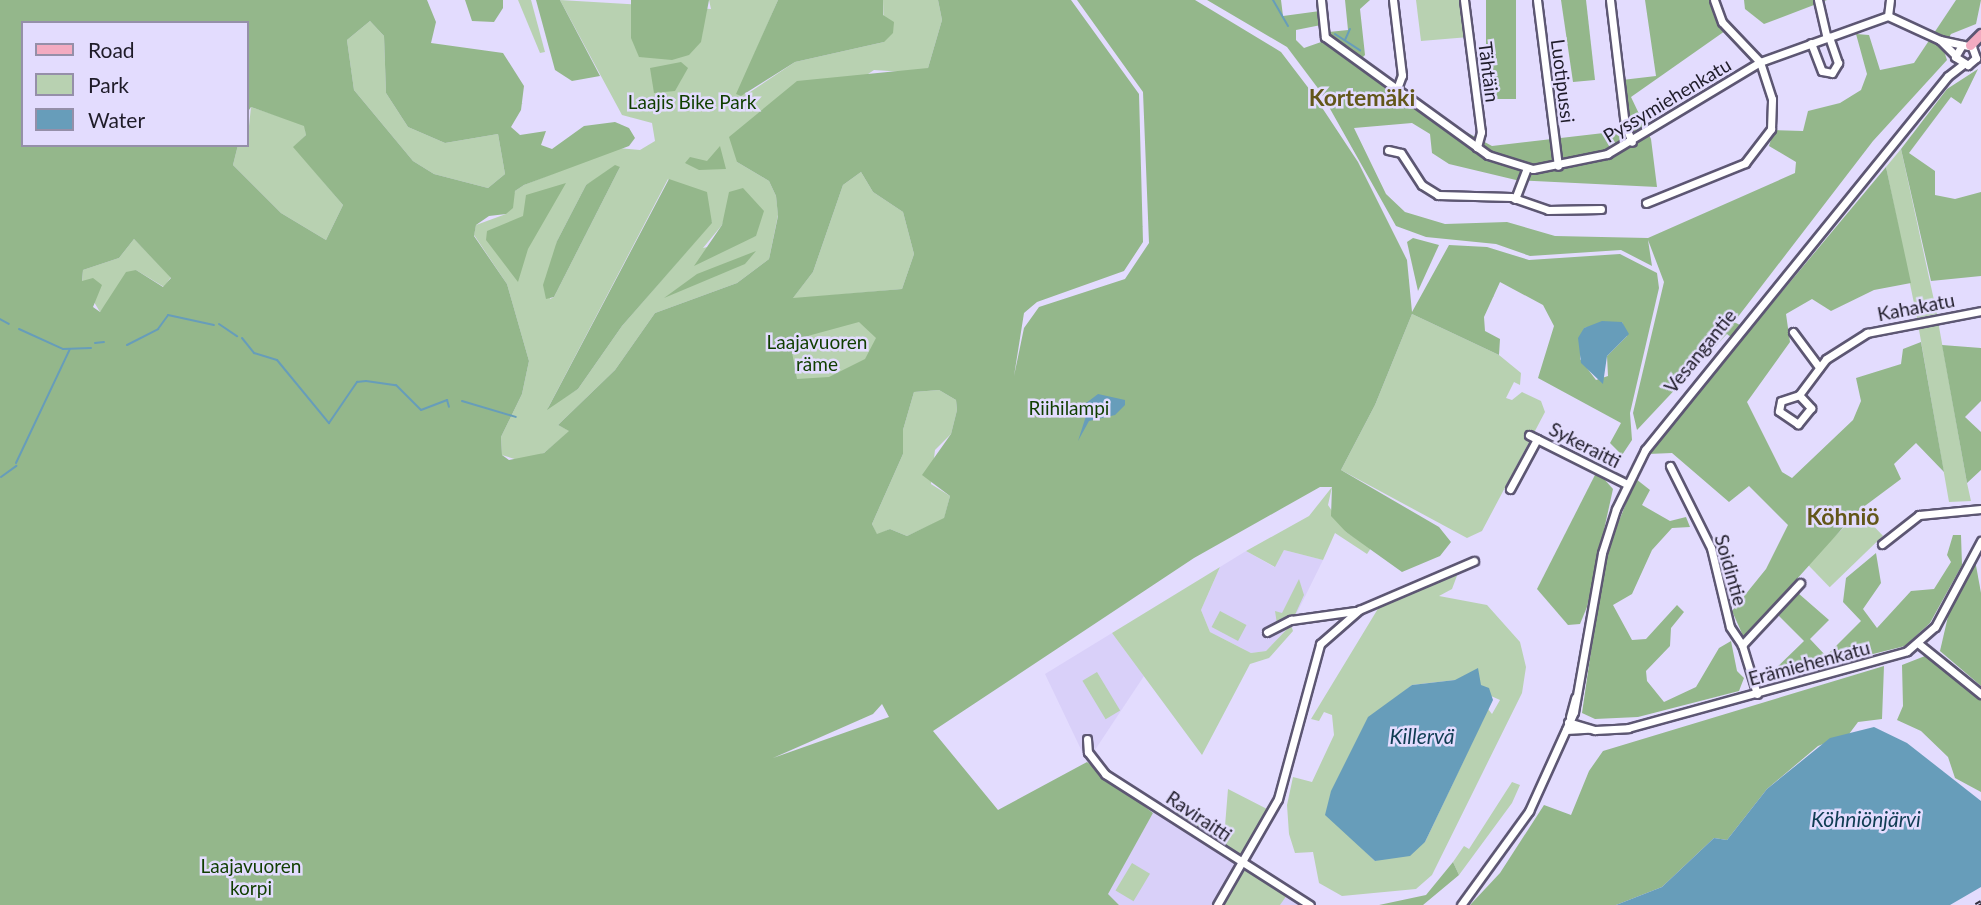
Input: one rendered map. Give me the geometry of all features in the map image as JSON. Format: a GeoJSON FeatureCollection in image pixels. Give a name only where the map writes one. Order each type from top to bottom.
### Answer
{"type":"FeatureCollection","features":[{"type":"Feature","properties":{"kind":"main road"},"geometry":{"type":"LineString","coordinates":[[1974,54],[1981,34]]}},
{"type":"Feature","properties":{"kind":"main road"},"geometry":{"type":"LineString","coordinates":[[1974,54],[1981,40]]}},
{"type":"Feature","properties":{"kind":"street","name":"Pyssymiehenkatu"},"geometry":{"type":"LineString","coordinates":[[1321,0],[1325,34],[1497,161],[1527,168],[1558,166],[1592,159],[1632,142],[1760,62],[1888,16]]}},
{"type":"Feature","properties":{"kind":"street"},"geometry":{"type":"LineString","coordinates":[[1393,0],[1402,75],[1396,89]]}},
{"type":"Feature","properties":{"kind":"street","name":"Tähtäin"},"geometry":{"type":"LineString","coordinates":[[1464,0],[1481,132],[1477,147]]}},
{"type":"Feature","properties":{"kind":"street","name":"Luotipussi"},"geometry":{"type":"LineString","coordinates":[[1537,0],[1558,166]]}},
{"type":"Feature","properties":{"kind":"street"},"geometry":{"type":"LineString","coordinates":[[1609,0],[1625,125],[1632,142]]}},
{"type":"Feature","properties":{"kind":"street"},"geometry":{"type":"LineString","coordinates":[[1646,204],[1736,168],[1762,148],[1773,107],[1760,62],[1723,22],[1714,0]]}},
{"type":"Feature","properties":{"kind":"street"},"geometry":{"type":"LineString","coordinates":[[1811,43],[1822,71],[1832,73],[1838,63],[1818,0]]}},
{"type":"Feature","properties":{"kind":"street"},"geometry":{"type":"LineString","coordinates":[[1890,0],[1888,16],[1974,54]]}},
{"type":"Feature","properties":{"kind":"street"},"geometry":{"type":"LineString","coordinates":[[1940,40],[1962,65]]}},
{"type":"Feature","properties":{"kind":"street","name":"Vesangantie"},"geometry":{"type":"LineString","coordinates":[[1948,76],[1955,56],[1974,54]]}},
{"type":"Feature","properties":{"kind":"street","name":"Vesangantie"},"geometry":{"type":"LineString","coordinates":[[1461,905],[1514,837],[1568,723],[1602,553],[1627,484],[1671,414],[1948,76],[1974,54]]}},
{"type":"Feature","properties":{"kind":"street"},"geometry":{"type":"LineString","coordinates":[[1388,150],[1401,153],[1422,185],[1438,195],[1515,199],[1548,210],[1601,209]]}},
{"type":"Feature","properties":{"kind":"street"},"geometry":{"type":"LineString","coordinates":[[1515,199],[1527,168]]}},
{"type":"Feature","properties":{"kind":"street","name":"Kahakatu"},"geometry":{"type":"LineString","coordinates":[[1799,395],[1811,408],[1797,424],[1778,407],[1799,395],[1819,367],[1880,328],[1981,311]]}},
{"type":"Feature","properties":{"kind":"street"},"geometry":{"type":"LineString","coordinates":[[1793,331],[1819,367]]}},
{"type":"Feature","properties":{"kind":"street","name":"Sykeraitti"},"geometry":{"type":"LineString","coordinates":[[1510,489],[1533,437],[1627,484]]}},
{"type":"Feature","properties":{"kind":"street","name":"Soidintie"},"geometry":{"type":"LineString","coordinates":[[1670,466],[1711,548],[1730,627],[1742,645],[1757,694]]}},
{"type":"Feature","properties":{"kind":"street"},"geometry":{"type":"LineString","coordinates":[[1882,544],[1919,514],[1981,509]]}},
{"type":"Feature","properties":{"kind":"street","name":"Erämiehenkatu"},"geometry":{"type":"LineString","coordinates":[[1568,723],[1588,729],[1628,729],[1896,656],[1919,644],[1935,627],[1981,541]]}},
{"type":"Feature","properties":{"kind":"street"},"geometry":{"type":"LineString","coordinates":[[1217,905],[1245,865],[1278,799],[1313,660],[1332,630],[1359,610],[1474,561]]}},
{"type":"Feature","properties":{"kind":"street"},"geometry":{"type":"LineString","coordinates":[[1742,645],[1800,583]]}},
{"type":"Feature","properties":{"kind":"street"},"geometry":{"type":"LineString","coordinates":[[1267,632],[1292,620],[1359,610]]}},
{"type":"Feature","properties":{"kind":"street"},"geometry":{"type":"LineString","coordinates":[[1919,644],[1981,694]]}},
{"type":"Feature","properties":{"kind":"street","name":"Raviraitti"},"geometry":{"type":"LineString","coordinates":[[1087,739],[1088,752],[1105,774],[1311,905]]}},
{"type":"Feature","properties":{"kind":"shaded area"},"geometry":{"type":"Polygon","coordinates":[[[1284,550],[1323,560],[1291,625],[1266,651],[1251,653],[1210,632],[1201,610],[1220,567],[1246,551],[1274,567],[1284,550]]]}},
{"type":"Feature","properties":{"kind":"shaded area"},"geometry":{"type":"Polygon","coordinates":[[[1112,633],[1144,676],[1087,762],[1045,674],[1112,633]]]}},
{"type":"Feature","properties":{"kind":"shaded area"},"geometry":{"type":"Polygon","coordinates":[[[1159,811],[1305,905],[1119,905],[1107,894],[1153,813],[1159,811]]]}},
{"type":"Feature","properties":{"kind":"green space","name":"Laajavuoren korpi"},"geometry":{"type":"Polygon","coordinates":[[[0,0],[427,0],[436,22],[431,43],[503,53],[524,86],[521,110],[511,127],[520,135],[546,131],[541,145],[552,149],[584,126],[615,122],[629,128],[635,138],[629,146],[524,185],[515,191],[513,208],[506,214],[489,216],[476,225],[474,236],[507,284],[529,361],[522,394],[501,437],[502,455],[509,460],[544,453],[569,431],[558,425],[615,370],[655,313],[737,283],[769,259],[778,216],[776,196],[769,181],[737,162],[729,137],[797,81],[928,68],[942,20],[938,0],[1071,0],[1139,94],[1143,242],[1124,271],[1037,302],[1024,313],[1014,376],[1024,328],[1039,307],[1125,279],[1149,243],[1143,92],[1077,0],[1195,0],[1281,52],[1313,94],[1358,162],[1407,260],[1412,312],[1449,245],[1487,247],[1529,260],[1620,254],[1657,273],[1659,288],[1630,413],[1632,440],[1622,455],[1610,443],[1621,423],[1538,378],[1554,326],[1543,305],[1500,282],[1484,317],[1485,331],[1500,339],[1499,355],[1412,314],[1375,405],[1341,470],[1439,527],[1451,542],[1440,556],[1402,572],[1346,532],[1331,516],[1332,487],[1320,487],[1194,558],[933,731],[998,810],[1087,762],[1153,813],[1108,894],[1119,905],[0,905],[0,0]],[[370,21],[347,40],[354,90],[413,161],[434,174],[488,188],[505,174],[498,134],[445,143],[408,127],[386,93],[384,36],[370,21]],[[861,172],[843,185],[813,272],[793,298],[902,289],[914,254],[903,212],[873,192],[861,172]],[[134,239],[119,258],[83,270],[82,281],[93,278],[102,285],[93,307],[100,312],[126,272],[136,270],[163,287],[171,278],[134,239]],[[859,322],[804,337],[792,352],[797,379],[829,377],[865,359],[876,338],[859,322]],[[1622,322],[1584,328],[1580,359],[1596,380],[1608,376],[1607,356],[1627,336],[1622,322]],[[939,390],[914,392],[903,430],[903,454],[872,524],[877,534],[890,529],[907,536],[944,518],[950,496],[922,475],[951,434],[957,410],[956,400],[939,390]],[[882,704],[873,714],[773,758],[889,717],[882,704]]]}},
{"type":"Feature","properties":{"kind":"green space"},"geometry":{"type":"Polygon","coordinates":[[[465,0],[503,0],[503,8],[494,22],[472,21],[465,0]]]}},
{"type":"Feature","properties":{"kind":"green space"},"geometry":{"type":"Polygon","coordinates":[[[518,0],[531,0],[545,52],[540,53],[518,0]]]}},
{"type":"Feature","properties":{"kind":"green space"},"geometry":{"type":"Polygon","coordinates":[[[536,0],[560,0],[600,76],[572,81],[555,70],[536,0]]]}},
{"type":"Feature","properties":{"kind":"green space","name":"Laajis Bike Park"},"geometry":{"type":"Polygon","coordinates":[[[560,0],[711,9],[709,0],[778,0],[737,94],[747,94],[795,62],[884,42],[883,0],[938,0],[942,20],[928,68],[919,73],[874,70],[737,162],[769,181],[776,196],[778,215],[769,259],[737,283],[655,313],[615,370],[558,425],[570,431],[544,453],[521,461],[502,455],[501,437],[522,394],[529,361],[507,284],[474,235],[476,225],[506,214],[515,191],[524,185],[618,148],[640,150],[655,141],[652,123],[622,115],[560,0]],[[620,167],[586,185],[557,241],[550,299],[554,297],[620,167]],[[668,179],[548,408],[578,389],[622,326],[712,222],[668,179]],[[727,210],[722,225],[703,248],[756,236],[727,210]]]}},
{"type":"Feature","properties":{"kind":"green space"},"geometry":{"type":"Polygon","coordinates":[[[631,0],[709,0],[701,42],[689,55],[672,60],[639,57],[631,38],[631,0]]]}},
{"type":"Feature","properties":{"kind":"green space"},"geometry":{"type":"Polygon","coordinates":[[[778,0],[883,0],[883,15],[894,22],[893,33],[884,42],[795,62],[741,96],[736,94],[778,0]]]}},
{"type":"Feature","properties":{"kind":"green space"},"geometry":{"type":"Polygon","coordinates":[[[1207,0],[1281,0],[1283,16],[1320,11],[1321,25],[1296,30],[1296,40],[1304,48],[1324,41],[1329,32],[1348,30],[1345,0],[1370,0],[1360,9],[1365,55],[1357,63],[1409,101],[1492,146],[1621,131],[1622,80],[1656,76],[1645,0],[1709,0],[1725,31],[1631,97],[1651,139],[1657,187],[1516,180],[1449,164],[1432,153],[1430,134],[1412,123],[1354,128],[1386,194],[1405,212],[1445,224],[1507,222],[1555,236],[1648,238],[1795,173],[1796,162],[1769,146],[1774,130],[1803,131],[1808,111],[1840,103],[1861,90],[1867,74],[1856,34],[1869,35],[1880,70],[1914,63],[1956,0],[1981,0],[1976,24],[1951,34],[1943,48],[1947,60],[1873,141],[1734,322],[1750,330],[1886,167],[1911,283],[1874,290],[1831,311],[1812,299],[1786,314],[1790,342],[1747,402],[1782,472],[1792,478],[1853,420],[1861,401],[1856,378],[1901,364],[1903,349],[1921,342],[1944,472],[1916,443],[1894,464],[1901,479],[1858,511],[1744,638],[1732,611],[1766,569],[1788,525],[1749,486],[1729,502],[1672,453],[1648,454],[1737,342],[1727,334],[1637,430],[1633,413],[1664,282],[1648,240],[1652,266],[1621,250],[1530,256],[1496,244],[1426,237],[1396,226],[1320,91],[1287,47],[1207,0]]]}},
{"type":"Feature","properties":{"kind":"green space"},"geometry":{"type":"Polygon","coordinates":[[[1416,0],[1462,0],[1469,37],[1421,41],[1416,0]]]}},
{"type":"Feature","properties":{"kind":"green space"},"geometry":{"type":"Polygon","coordinates":[[[1486,0],[1516,0],[1516,99],[1486,99],[1486,0]]]}},
{"type":"Feature","properties":{"kind":"green space"},"geometry":{"type":"Polygon","coordinates":[[[1561,0],[1586,0],[1595,80],[1573,82],[1561,0]]]}},
{"type":"Feature","properties":{"kind":"green space"},"geometry":{"type":"Polygon","coordinates":[[[1744,0],[1827,0],[1764,24],[1745,9],[1744,0]]]}},
{"type":"Feature","properties":{"kind":"green space"},"geometry":{"type":"Polygon","coordinates":[[[370,21],[384,36],[386,93],[408,127],[445,143],[498,134],[505,174],[488,188],[434,174],[413,161],[354,90],[347,40],[370,21]]]}},
{"type":"Feature","properties":{"kind":"green space"},"geometry":{"type":"Polygon","coordinates":[[[681,62],[688,68],[675,91],[654,93],[650,68],[681,62]]]}},
{"type":"Feature","properties":{"kind":"green space"},"geometry":{"type":"Polygon","coordinates":[[[1978,69],[1961,104],[1951,97],[1909,153],[1935,171],[1935,195],[1955,199],[1981,192],[1981,276],[1931,281],[1901,149],[1947,89],[1978,69]]]}},
{"type":"Feature","properties":{"kind":"green space"},"geometry":{"type":"Polygon","coordinates":[[[251,107],[305,125],[306,135],[294,147],[343,205],[326,240],[281,213],[233,165],[238,147],[248,147],[251,107]]]}},
{"type":"Feature","properties":{"kind":"green space"},"geometry":{"type":"Polygon","coordinates":[[[720,146],[726,169],[699,170],[685,163],[690,157],[707,161],[720,146]]]}},
{"type":"Feature","properties":{"kind":"green space"},"geometry":{"type":"Polygon","coordinates":[[[1901,149],[1937,314],[1917,318],[1886,167],[1901,149]]]}},
{"type":"Feature","properties":{"kind":"green space"},"geometry":{"type":"Polygon","coordinates":[[[615,165],[620,167],[554,297],[546,299],[543,285],[557,241],[586,185],[615,165]]]}},
{"type":"Feature","properties":{"kind":"green space"},"geometry":{"type":"Polygon","coordinates":[[[861,172],[873,192],[903,212],[914,254],[902,289],[792,299],[813,272],[843,185],[861,172]]]}},
{"type":"Feature","properties":{"kind":"green space"},"geometry":{"type":"Polygon","coordinates":[[[669,179],[707,192],[712,223],[622,326],[578,389],[547,410],[669,179]]]}},
{"type":"Feature","properties":{"kind":"green space"},"geometry":{"type":"Polygon","coordinates":[[[566,183],[528,249],[518,282],[486,240],[487,231],[523,216],[526,195],[566,183]]]}},
{"type":"Feature","properties":{"kind":"green space"},"geometry":{"type":"Polygon","coordinates":[[[743,188],[764,211],[756,236],[694,266],[722,225],[729,192],[743,188]]]}},
{"type":"Feature","properties":{"kind":"green space"},"geometry":{"type":"Polygon","coordinates":[[[1413,238],[1439,245],[1418,291],[1407,242],[1413,238]]]}},
{"type":"Feature","properties":{"kind":"green space"},"geometry":{"type":"Polygon","coordinates":[[[134,239],[171,277],[164,287],[136,270],[100,312],[82,282],[83,270],[119,258],[134,239]]]}},
{"type":"Feature","properties":{"kind":"green space"},"geometry":{"type":"Polygon","coordinates":[[[756,251],[745,264],[664,298],[697,274],[756,251]]]}},
{"type":"Feature","properties":{"kind":"green space","name":"Laajavuoren räme"},"geometry":{"type":"Polygon","coordinates":[[[895,311],[876,377],[793,387],[777,315],[895,311]]]}},
{"type":"Feature","properties":{"kind":"green space"},"geometry":{"type":"Polygon","coordinates":[[[1412,314],[1499,355],[1521,373],[1520,385],[1514,382],[1506,398],[1512,400],[1522,392],[1541,401],[1545,412],[1482,531],[1467,538],[1341,470],[1375,405],[1412,314]]]}},
{"type":"Feature","properties":{"kind":"green space"},"geometry":{"type":"Polygon","coordinates":[[[1938,321],[1971,501],[1949,502],[1918,324],[1938,321]]]}},
{"type":"Feature","properties":{"kind":"green space"},"geometry":{"type":"Polygon","coordinates":[[[1942,345],[1981,348],[1981,401],[1965,417],[1981,432],[1981,470],[1967,483],[1942,345]]]}},
{"type":"Feature","properties":{"kind":"green space"},"geometry":{"type":"Polygon","coordinates":[[[939,390],[956,400],[957,410],[951,434],[935,450],[931,484],[950,496],[944,519],[907,536],[890,529],[877,535],[872,524],[903,454],[903,430],[914,392],[939,390]]]}},
{"type":"Feature","properties":{"kind":"green space"},"geometry":{"type":"Polygon","coordinates":[[[1597,471],[1613,489],[1587,607],[1580,624],[1568,625],[1537,589],[1597,471]]]}},
{"type":"Feature","properties":{"kind":"green space"},"geometry":{"type":"Polygon","coordinates":[[[1636,479],[1650,490],[1642,505],[1670,521],[1686,517],[1690,527],[1672,528],[1652,550],[1632,594],[1613,605],[1632,640],[1646,639],[1677,605],[1684,612],[1671,628],[1670,646],[1646,671],[1647,681],[1664,702],[1696,687],[1719,648],[1731,641],[1737,671],[1744,678],[1739,691],[1638,717],[1595,719],[1582,713],[1605,555],[1636,479]]]}},
{"type":"Feature","properties":{"kind":"green space"},"geometry":{"type":"Polygon","coordinates":[[[1332,487],[1328,505],[1346,532],[1371,548],[1367,554],[1335,533],[1323,560],[1284,550],[1275,567],[1246,551],[1309,516],[1332,487]]]}},
{"type":"Feature","properties":{"kind":"green space"},"geometry":{"type":"Polygon","coordinates":[[[1860,512],[1883,536],[1830,587],[1807,563],[1860,512]]]}},
{"type":"Feature","properties":{"kind":"green space"},"geometry":{"type":"Polygon","coordinates":[[[1953,535],[1961,535],[1962,565],[1930,623],[1905,646],[1757,683],[1753,671],[1771,673],[1804,641],[1776,613],[1798,593],[1829,620],[1810,639],[1826,656],[1861,621],[1843,602],[1846,578],[1876,553],[1881,583],[1863,609],[1877,628],[1911,591],[1934,589],[1951,562],[1947,555],[1953,535]]]}},
{"type":"Feature","properties":{"kind":"green space"},"geometry":{"type":"Polygon","coordinates":[[[1975,560],[1981,593],[1981,686],[1940,651],[1949,612],[1975,560]]]}},
{"type":"Feature","properties":{"kind":"green space"},"geometry":{"type":"Polygon","coordinates":[[[1220,567],[1201,610],[1210,632],[1251,653],[1266,651],[1291,625],[1293,631],[1269,658],[1250,664],[1202,755],[1112,633],[1220,567]]]}},
{"type":"Feature","properties":{"kind":"green space"},"geometry":{"type":"Polygon","coordinates":[[[1447,573],[1458,573],[1452,589],[1439,596],[1487,605],[1520,642],[1526,667],[1522,693],[1432,875],[1416,889],[1342,896],[1319,883],[1313,852],[1295,853],[1289,834],[1287,805],[1293,777],[1312,782],[1334,735],[1332,715],[1324,712],[1319,721],[1311,719],[1379,607],[1447,573]],[[1455,680],[1412,685],[1376,715],[1332,819],[1375,861],[1425,842],[1488,709],[1492,714],[1500,700],[1455,680]]]}},
{"type":"Feature","properties":{"kind":"green space"},"geometry":{"type":"Polygon","coordinates":[[[1299,579],[1304,595],[1294,617],[1277,624],[1275,611],[1282,613],[1299,579]]]}},
{"type":"Feature","properties":{"kind":"green space"},"geometry":{"type":"Polygon","coordinates":[[[1220,611],[1246,625],[1238,641],[1212,627],[1220,611]]]}},
{"type":"Feature","properties":{"kind":"green space"},"geometry":{"type":"Polygon","coordinates":[[[1925,656],[1981,699],[1981,792],[1955,778],[1948,757],[1921,731],[1897,720],[1903,706],[1902,665],[1925,656]]]}},
{"type":"Feature","properties":{"kind":"green space"},"geometry":{"type":"Polygon","coordinates":[[[1884,666],[1882,719],[1858,722],[1849,734],[1818,746],[1767,789],[1727,840],[1714,838],[1662,887],[1616,905],[1470,905],[1500,873],[1544,805],[1571,815],[1589,771],[1603,751],[1884,666]]]}},
{"type":"Feature","properties":{"kind":"green space"},"geometry":{"type":"Polygon","coordinates":[[[1097,672],[1120,711],[1106,719],[1082,681],[1097,672]]]}},
{"type":"Feature","properties":{"kind":"green space"},"geometry":{"type":"Polygon","coordinates":[[[1512,782],[1520,785],[1512,803],[1459,875],[1453,862],[1464,846],[1469,849],[1512,782]]]}},
{"type":"Feature","properties":{"kind":"green space"},"geometry":{"type":"Polygon","coordinates":[[[1228,789],[1267,809],[1243,859],[1176,813],[1180,806],[1225,826],[1228,789]]]}},
{"type":"Feature","properties":{"kind":"green space"},"geometry":{"type":"Polygon","coordinates":[[[1453,862],[1459,875],[1423,905],[1379,905],[1426,895],[1453,862]]]}},
{"type":"Feature","properties":{"kind":"green space"},"geometry":{"type":"Polygon","coordinates":[[[1132,863],[1150,874],[1134,901],[1116,890],[1132,863]]]}},
{"type":"Feature","properties":{"kind":"green space"},"geometry":{"type":"Polygon","coordinates":[[[1245,870],[1287,895],[1280,905],[1222,905],[1245,870]]]}},
{"type":"Feature","properties":{"kind":"water"},"geometry":{"type":"Polygon","coordinates":[[[1602,321],[1622,322],[1629,334],[1607,356],[1603,384],[1581,363],[1578,338],[1584,328],[1602,321]]]}},
{"type":"Feature","properties":{"kind":"water","name":"Riihilampi"},"geometry":{"type":"Polygon","coordinates":[[[1098,394],[1125,400],[1125,405],[1115,415],[1089,421],[1078,441],[1086,416],[1081,407],[1098,394]]]}},
{"type":"Feature","properties":{"kind":"water","name":"Killervä"},"geometry":{"type":"Polygon","coordinates":[[[1478,668],[1481,685],[1489,688],[1493,700],[1425,842],[1410,856],[1375,861],[1325,815],[1331,791],[1368,717],[1412,685],[1455,680],[1478,668]]]}},
{"type":"Feature","properties":{"kind":"water","name":"Köhniönjärvi"},"geometry":{"type":"Polygon","coordinates":[[[1874,727],[1907,743],[1981,801],[1981,887],[1950,905],[1616,905],[1662,887],[1714,838],[1727,840],[1767,789],[1830,738],[1874,727]]]}},
{"type":"Feature","properties":{"kind":"waterway"},"geometry":{"type":"LineString","coordinates":[[1273,0],[1288,26]]}},
{"type":"Feature","properties":{"kind":"waterway"},"geometry":{"type":"LineString","coordinates":[[1345,40],[1350,29]]}},
{"type":"Feature","properties":{"kind":"waterway"},"geometry":{"type":"LineString","coordinates":[[1335,34],[1360,50]]}},
{"type":"Feature","properties":{"kind":"waterway"},"geometry":{"type":"LineString","coordinates":[[127,345],[158,329],[168,315],[214,325]]}},
{"type":"Feature","properties":{"kind":"waterway"},"geometry":{"type":"LineString","coordinates":[[0,319],[9,324]]}},
{"type":"Feature","properties":{"kind":"waterway"},"geometry":{"type":"LineString","coordinates":[[219,324],[237,336]]}},
{"type":"Feature","properties":{"kind":"waterway"},"geometry":{"type":"LineString","coordinates":[[19,329],[63,349],[91,348]]}},
{"type":"Feature","properties":{"kind":"waterway"},"geometry":{"type":"LineString","coordinates":[[242,338],[254,353],[277,360],[329,423],[357,382],[396,385],[421,410],[447,400],[449,407]]}},
{"type":"Feature","properties":{"kind":"waterway"},"geometry":{"type":"LineString","coordinates":[[95,343],[104,342]]}},
{"type":"Feature","properties":{"kind":"waterway"},"geometry":{"type":"LineString","coordinates":[[16,463],[70,349]]}},
{"type":"Feature","properties":{"kind":"waterway"},"geometry":{"type":"LineString","coordinates":[[462,401],[516,417]]}},
{"type":"Feature","properties":{"kind":"waterway"},"geometry":{"type":"LineString","coordinates":[[1,477],[16,466]]}},
{"type":"Feature","properties":{"kind":"railway"},"geometry":{"type":"LineString","coordinates":[[1976,905],[1981,902]]}},
{"type":"Feature","properties":{"kind":"district","name":"Kortemäki"},"geometry":{"type":"Point","coordinates":[1362,97]}},
{"type":"Feature","properties":{"kind":"district","name":"Köhniö"},"geometry":{"type":"Point","coordinates":[1843,516]}}]}
